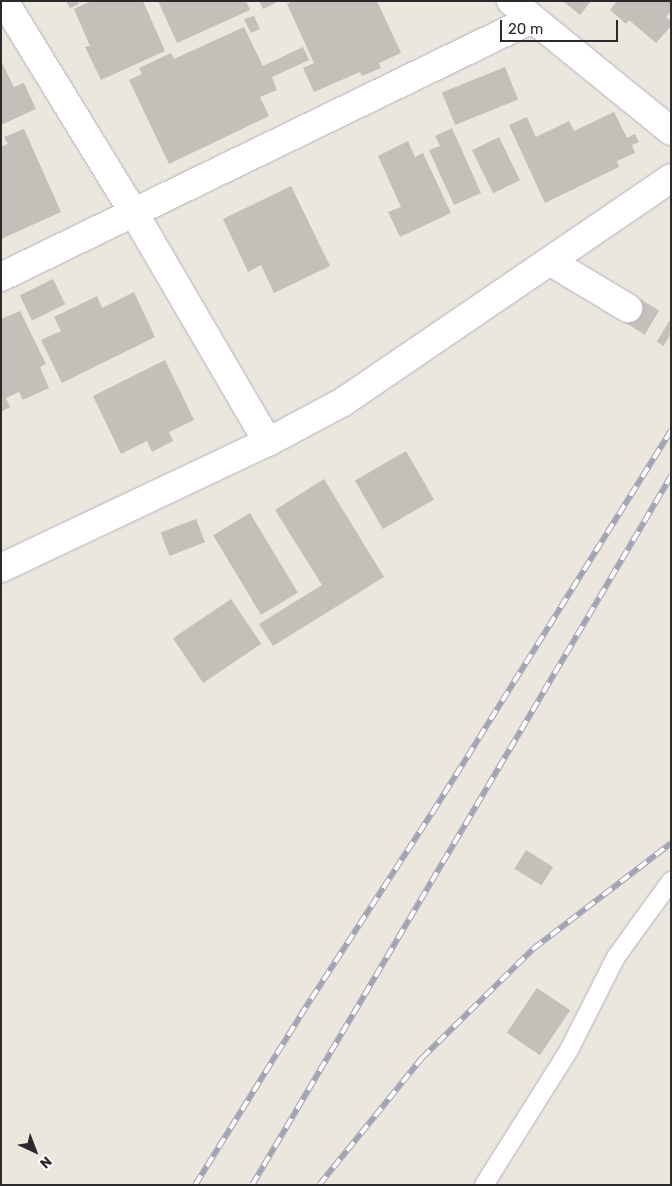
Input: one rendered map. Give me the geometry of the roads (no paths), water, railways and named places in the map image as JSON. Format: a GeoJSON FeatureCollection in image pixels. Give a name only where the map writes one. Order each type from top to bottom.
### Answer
{"type":"FeatureCollection","features":[{"type":"Feature","properties":{"kind":"street"},"geometry":{"type":"LineString","coordinates":[[4,1],[134,213],[268,442]]}},
{"type":"Feature","properties":{"kind":"street"},"geometry":{"type":"LineString","coordinates":[[511,1],[671,131]]}},
{"type":"Feature","properties":{"kind":"street"},"geometry":{"type":"LineString","coordinates":[[1,277],[532,19]]}},
{"type":"Feature","properties":{"kind":"street"},"geometry":{"type":"LineString","coordinates":[[1,568],[268,442],[343,402],[551,262],[671,178]]}},
{"type":"Feature","properties":{"kind":"street"},"geometry":{"type":"LineString","coordinates":[[551,262],[628,308]]}},
{"type":"Feature","properties":{"kind":"lane"},"geometry":{"type":"LineString","coordinates":[[484,1185],[569,1050],[616,956],[671,881]]}},
{"type":"Feature","properties":{"kind":"tunnel"},"geometry":{"type":"LineString","coordinates":[[628,308],[671,334]]}},
{"type":"Feature","properties":{"kind":"railway"},"geometry":{"type":"LineString","coordinates":[[195,1185],[311,999],[432,813],[671,430]]}},
{"type":"Feature","properties":{"kind":"railway"},"geometry":{"type":"LineString","coordinates":[[252,1185],[671,476]]}},
{"type":"Feature","properties":{"kind":"railway"},"geometry":{"type":"LineString","coordinates":[[319,1185],[422,1058],[533,949],[671,843]]}}]}
